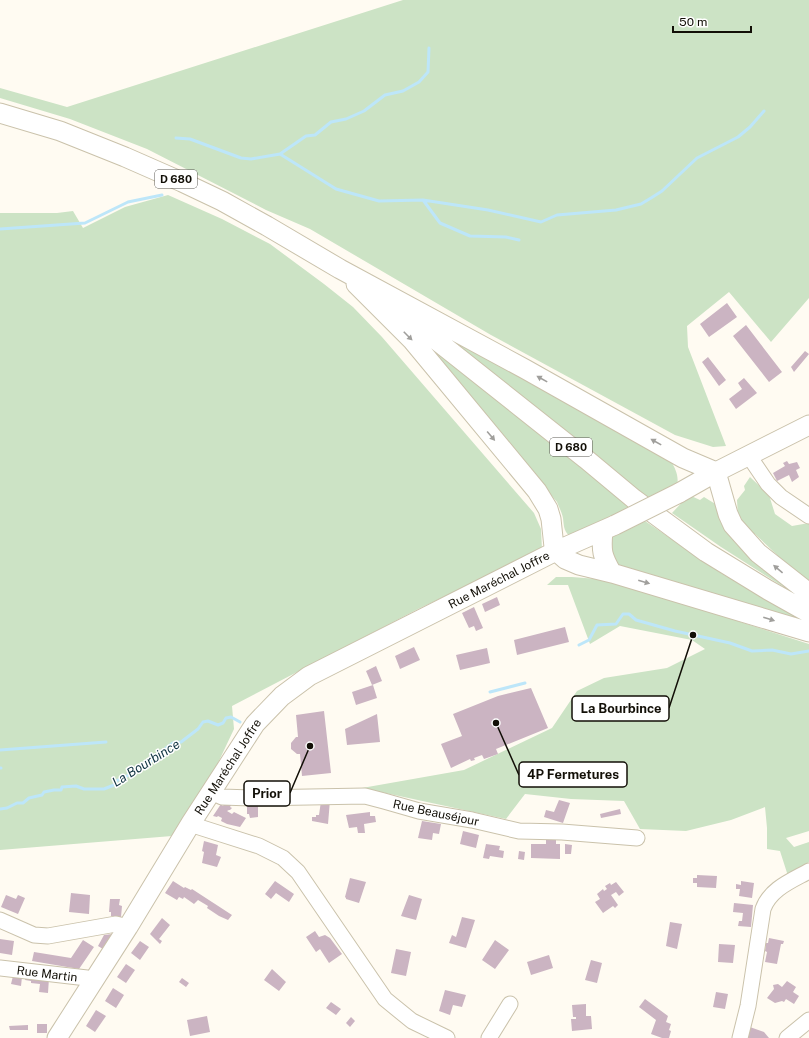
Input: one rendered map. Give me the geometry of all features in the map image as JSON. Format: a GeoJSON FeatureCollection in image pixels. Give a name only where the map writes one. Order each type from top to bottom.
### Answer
{"type":"FeatureCollection","features":[{"type":"Feature","properties":{"kind":"main road","name":"D 680"},"geometry":{"type":"LineString","coordinates":[[0,113],[60,132],[182,182],[222,201],[340,269],[415,323],[634,499],[676,530],[706,552],[809,613]]}},
{"type":"Feature","properties":{"kind":"main road"},"geometry":{"type":"LineString","coordinates":[[340,269],[532,373],[683,458],[716,472],[728,514],[733,525],[758,553],[809,593]]}},
{"type":"Feature","properties":{"kind":"main road"},"geometry":{"type":"LineString","coordinates":[[340,269],[412,340],[537,491],[552,519],[552,535],[556,551],[565,559],[579,565],[612,573],[809,632]]}},
{"type":"Feature","properties":{"kind":"main road","name":"Rue Maréchal Joffre"},"geometry":{"type":"LineString","coordinates":[[57,1038],[254,724],[282,696],[309,676],[556,551],[609,528],[679,493],[716,472],[809,425]]}},
{"type":"Feature","properties":{"kind":"main road"},"geometry":{"type":"LineString","coordinates":[[674,453],[684,469],[685,481],[679,493]]}},
{"type":"Feature","properties":{"kind":"main road"},"geometry":{"type":"LineString","coordinates":[[609,528],[602,543],[603,556],[612,573]]}},
{"type":"Feature","properties":{"kind":"street"},"geometry":{"type":"LineString","coordinates":[[749,456],[768,484],[781,497],[809,516]]}},
{"type":"Feature","properties":{"kind":"street","name":"Rue Beauséjour"},"geometry":{"type":"LineString","coordinates":[[211,792],[222,797],[251,798],[364,796],[418,811],[472,820],[519,831],[562,832],[637,838]]}},
{"type":"Feature","properties":{"kind":"street"},"geometry":{"type":"LineString","coordinates":[[191,823],[196,826],[259,846],[283,858],[298,872],[385,999],[412,1021],[447,1038]]}},
{"type":"Feature","properties":{"kind":"street"},"geometry":{"type":"LineString","coordinates":[[740,1038],[748,1006],[765,903],[775,891],[809,871]]}},
{"type":"Feature","properties":{"kind":"street"},"geometry":{"type":"LineString","coordinates":[[0,920],[34,935],[48,936],[116,924],[128,927]]}},
{"type":"Feature","properties":{"kind":"street","name":"Rue Martin"},"geometry":{"type":"LineString","coordinates":[[0,968],[86,978],[93,982]]}},
{"type":"Feature","properties":{"kind":"street"},"geometry":{"type":"LineString","coordinates":[[489,1038],[510,1004]]}},
{"type":"Feature","properties":{"kind":"street"},"geometry":{"type":"LineString","coordinates":[[787,1038],[809,1020]]}},
{"type":"Feature","properties":{"kind":"green space"},"geometry":{"type":"Polygon","coordinates":[[[403,0],[809,0],[809,298],[771,342],[729,292],[687,326],[688,347],[726,446],[713,447],[675,435],[491,335],[310,229],[266,210],[147,149],[70,119],[0,98],[0,88],[67,107],[403,0]]]}},
{"type":"Feature","properties":{"kind":"green space"},"geometry":{"type":"Polygon","coordinates":[[[168,195],[222,219],[270,244],[353,307],[382,337],[534,513],[541,529],[542,550],[418,609],[232,706],[234,729],[209,782],[172,836],[0,850],[0,213],[57,213],[73,211],[83,228],[125,207],[168,195]]]}},
{"type":"Feature","properties":{"kind":"green space"},"geometry":{"type":"Polygon","coordinates":[[[411,329],[633,508],[572,538],[567,534],[563,516],[557,502],[436,361],[411,329]]]}},
{"type":"Feature","properties":{"kind":"green space"},"geometry":{"type":"Polygon","coordinates":[[[448,334],[671,461],[677,473],[677,486],[648,500],[444,337],[448,334]]]}},
{"type":"Feature","properties":{"kind":"green space"},"geometry":{"type":"Polygon","coordinates":[[[750,477],[769,495],[775,514],[792,526],[809,523],[809,581],[793,570],[755,534],[749,537],[738,518],[737,500],[745,490],[744,486],[750,477]]]}},
{"type":"Feature","properties":{"kind":"green space"},"geometry":{"type":"Polygon","coordinates":[[[689,495],[700,500],[704,497],[717,505],[804,600],[721,547],[672,513],[689,495]]]}},
{"type":"Feature","properties":{"kind":"green space"},"geometry":{"type":"Polygon","coordinates":[[[645,521],[724,575],[809,622],[623,571],[611,557],[612,532],[645,521]]]}},
{"type":"Feature","properties":{"kind":"green space"},"geometry":{"type":"Polygon","coordinates":[[[556,577],[610,580],[809,644],[809,831],[786,838],[794,847],[809,842],[809,862],[788,876],[780,851],[767,849],[765,807],[731,820],[686,831],[640,829],[624,801],[571,799],[525,794],[506,819],[362,788],[464,770],[552,728],[577,691],[604,678],[667,668],[705,649],[692,640],[620,626],[590,644],[568,585],[547,585],[556,577]]]}},
{"type":"Feature","properties":{"kind":"building"},"geometry":{"type":"Polygon","coordinates":[[[727,303],[737,317],[709,337],[700,324],[727,303]]]}},
{"type":"Feature","properties":{"kind":"building"},"geometry":{"type":"Polygon","coordinates":[[[746,325],[782,372],[769,382],[733,336],[746,325]]]}},
{"type":"Feature","properties":{"kind":"building"},"geometry":{"type":"Polygon","coordinates":[[[805,351],[809,354],[794,372],[791,367],[805,351]]]}},
{"type":"Feature","properties":{"kind":"building"},"geometry":{"type":"Polygon","coordinates":[[[708,357],[726,380],[719,386],[702,362],[708,357]]]}},
{"type":"Feature","properties":{"kind":"building"},"geometry":{"type":"Polygon","coordinates":[[[744,378],[757,393],[736,409],[729,399],[742,389],[738,383],[744,378]]]}},
{"type":"Feature","properties":{"kind":"building"},"geometry":{"type":"Polygon","coordinates":[[[787,461],[789,464],[797,462],[800,468],[796,470],[799,477],[792,482],[789,475],[777,481],[773,473],[785,466],[783,463],[787,461]]]}},
{"type":"Feature","properties":{"kind":"building"},"geometry":{"type":"Polygon","coordinates":[[[497,597],[500,605],[485,612],[482,604],[497,597]]]}},
{"type":"Feature","properties":{"kind":"building"},"geometry":{"type":"Polygon","coordinates":[[[474,607],[483,628],[476,631],[474,626],[469,628],[462,613],[474,607]]]}},
{"type":"Feature","properties":{"kind":"building"},"geometry":{"type":"Polygon","coordinates":[[[565,627],[569,642],[517,655],[514,640],[565,627]]]}},
{"type":"Feature","properties":{"kind":"building"},"geometry":{"type":"Polygon","coordinates":[[[414,647],[420,660],[400,669],[395,656],[414,647]]]}},
{"type":"Feature","properties":{"kind":"building"},"geometry":{"type":"Polygon","coordinates":[[[487,648],[490,663],[460,670],[456,655],[487,648]]]}},
{"type":"Feature","properties":{"kind":"building"},"geometry":{"type":"Polygon","coordinates":[[[376,666],[382,681],[372,685],[366,671],[376,666]]]}},
{"type":"Feature","properties":{"kind":"building"},"geometry":{"type":"Polygon","coordinates":[[[373,685],[377,698],[356,705],[352,692],[373,685]]]}},
{"type":"Feature","properties":{"kind":"building"},"geometry":{"type":"Polygon","coordinates":[[[531,688],[548,728],[496,749],[498,754],[484,759],[482,755],[474,758],[475,760],[471,761],[470,759],[451,768],[441,744],[462,736],[453,714],[498,696],[531,688]]]}},
{"type":"Feature","properties":{"kind":"building"},"geometry":{"type":"Polygon","coordinates":[[[324,711],[331,773],[302,776],[300,754],[297,754],[291,749],[291,743],[296,737],[298,737],[296,715],[324,711]]]}},
{"type":"Feature","properties":{"kind":"building"},"geometry":{"type":"Polygon","coordinates":[[[377,714],[380,742],[347,745],[345,729],[377,714]]]}},
{"type":"Feature","properties":{"kind":"building"},"geometry":{"type":"Polygon","coordinates":[[[330,800],[328,824],[312,821],[312,817],[319,815],[321,801],[330,800]]]}},
{"type":"Feature","properties":{"kind":"building"},"geometry":{"type":"Polygon","coordinates":[[[559,800],[570,803],[563,823],[544,817],[546,810],[554,812],[559,800]]]}},
{"type":"Feature","properties":{"kind":"building"},"geometry":{"type":"Polygon","coordinates":[[[225,802],[233,802],[230,807],[232,808],[227,811],[232,814],[234,812],[246,818],[240,827],[227,824],[221,821],[222,818],[213,816],[221,804],[223,806],[225,802]]]}},
{"type":"Feature","properties":{"kind":"building"},"geometry":{"type":"Polygon","coordinates":[[[247,803],[258,803],[258,817],[250,818],[249,814],[247,814],[247,803]]]}},
{"type":"Feature","properties":{"kind":"building"},"geometry":{"type":"Polygon","coordinates":[[[620,809],[621,814],[601,818],[600,814],[620,809]]]}},
{"type":"Feature","properties":{"kind":"building"},"geometry":{"type":"Polygon","coordinates":[[[370,812],[370,816],[375,816],[376,822],[364,824],[365,833],[358,833],[357,827],[349,828],[346,815],[370,812]]]}},
{"type":"Feature","properties":{"kind":"building"},"geometry":{"type":"Polygon","coordinates":[[[422,821],[441,824],[439,834],[433,833],[432,840],[418,838],[422,821]]]}},
{"type":"Feature","properties":{"kind":"building"},"geometry":{"type":"Polygon","coordinates":[[[463,831],[479,835],[476,848],[460,844],[463,831]]]}},
{"type":"Feature","properties":{"kind":"building"},"geometry":{"type":"Polygon","coordinates":[[[546,839],[556,839],[556,844],[560,844],[560,859],[531,858],[531,844],[546,844],[546,839]]]}},
{"type":"Feature","properties":{"kind":"building"},"geometry":{"type":"Polygon","coordinates":[[[204,841],[218,845],[216,855],[221,857],[217,867],[202,863],[204,841]]]}},
{"type":"Feature","properties":{"kind":"building"},"geometry":{"type":"Polygon","coordinates":[[[486,844],[500,846],[499,850],[504,851],[503,858],[490,856],[489,859],[483,858],[486,844]]]}},
{"type":"Feature","properties":{"kind":"building"},"geometry":{"type":"Polygon","coordinates":[[[565,844],[572,845],[571,854],[565,854],[565,844]]]}},
{"type":"Feature","properties":{"kind":"building"},"geometry":{"type":"Polygon","coordinates":[[[519,851],[525,852],[524,860],[518,859],[519,851]]]}},
{"type":"Feature","properties":{"kind":"building"},"geometry":{"type":"Polygon","coordinates":[[[697,875],[717,876],[716,888],[697,887],[697,883],[693,883],[693,878],[697,878],[697,875]]]}},
{"type":"Feature","properties":{"kind":"building"},"geometry":{"type":"Polygon","coordinates":[[[350,878],[366,882],[359,903],[346,899],[345,897],[350,878]]]}},
{"type":"Feature","properties":{"kind":"building"},"geometry":{"type":"Polygon","coordinates":[[[173,881],[184,888],[192,889],[232,915],[228,920],[207,908],[208,906],[198,900],[194,904],[184,897],[183,899],[179,897],[177,900],[165,893],[173,881]]]}},
{"type":"Feature","properties":{"kind":"building"},"geometry":{"type":"Polygon","coordinates":[[[275,881],[294,894],[289,902],[276,893],[271,899],[265,894],[275,881]]]}},
{"type":"Feature","properties":{"kind":"building"},"geometry":{"type":"Polygon","coordinates":[[[741,881],[754,883],[752,898],[739,896],[740,889],[736,889],[736,884],[741,885],[741,881]]]}},
{"type":"Feature","properties":{"kind":"building"},"geometry":{"type":"Polygon","coordinates":[[[616,882],[624,892],[619,896],[616,892],[611,895],[618,905],[615,908],[613,906],[603,913],[595,902],[600,899],[597,894],[603,889],[604,891],[607,889],[605,886],[616,882]]]}},
{"type":"Feature","properties":{"kind":"building"},"geometry":{"type":"Polygon","coordinates":[[[71,893],[90,895],[89,914],[69,912],[71,893]]]}},
{"type":"Feature","properties":{"kind":"building"},"geometry":{"type":"Polygon","coordinates":[[[6,895],[16,899],[18,895],[25,898],[18,914],[1,907],[6,895]]]}},
{"type":"Feature","properties":{"kind":"building"},"geometry":{"type":"Polygon","coordinates":[[[409,895],[422,899],[416,920],[401,916],[409,895]]]}},
{"type":"Feature","properties":{"kind":"building"},"geometry":{"type":"Polygon","coordinates":[[[110,899],[120,899],[119,905],[122,906],[121,917],[111,916],[111,912],[109,912],[110,899]]]}},
{"type":"Feature","properties":{"kind":"building"},"geometry":{"type":"Polygon","coordinates":[[[734,903],[753,905],[751,927],[738,926],[739,921],[742,921],[743,913],[733,912],[734,903]]]}},
{"type":"Feature","properties":{"kind":"building"},"geometry":{"type":"Polygon","coordinates":[[[462,917],[475,920],[466,948],[449,943],[452,935],[456,937],[462,917]]]}},
{"type":"Feature","properties":{"kind":"building"},"geometry":{"type":"Polygon","coordinates":[[[162,918],[170,925],[159,939],[162,941],[160,944],[150,934],[162,918]]]}},
{"type":"Feature","properties":{"kind":"building"},"geometry":{"type":"Polygon","coordinates":[[[670,922],[682,924],[677,949],[666,946],[670,922]]]}},
{"type":"Feature","properties":{"kind":"building"},"geometry":{"type":"Polygon","coordinates":[[[315,931],[319,937],[325,935],[330,938],[342,954],[329,963],[320,949],[316,952],[306,937],[315,931]]]}},
{"type":"Feature","properties":{"kind":"building"},"geometry":{"type":"Polygon","coordinates":[[[113,934],[103,949],[98,946],[104,935],[113,934]]]}},
{"type":"Feature","properties":{"kind":"building"},"geometry":{"type":"Polygon","coordinates":[[[769,938],[784,941],[783,944],[781,944],[777,964],[765,962],[767,952],[765,951],[766,943],[768,943],[769,938]]]}},
{"type":"Feature","properties":{"kind":"building"},"geometry":{"type":"Polygon","coordinates":[[[0,939],[14,941],[12,955],[0,953],[0,939]]]}},
{"type":"Feature","properties":{"kind":"building"},"geometry":{"type":"Polygon","coordinates":[[[83,940],[94,947],[79,969],[32,961],[34,952],[71,958],[83,940]]]}},
{"type":"Feature","properties":{"kind":"building"},"geometry":{"type":"Polygon","coordinates":[[[495,940],[509,950],[495,969],[482,960],[495,940]]]}},
{"type":"Feature","properties":{"kind":"building"},"geometry":{"type":"Polygon","coordinates":[[[140,941],[149,947],[140,960],[131,953],[140,941]]]}},
{"type":"Feature","properties":{"kind":"building"},"geometry":{"type":"Polygon","coordinates":[[[719,944],[735,945],[733,963],[718,962],[719,944]]]}},
{"type":"Feature","properties":{"kind":"building"},"geometry":{"type":"Polygon","coordinates":[[[396,949],[411,952],[406,976],[391,973],[396,949]]]}},
{"type":"Feature","properties":{"kind":"building"},"geometry":{"type":"Polygon","coordinates":[[[549,955],[553,968],[531,975],[527,962],[549,955]]]}},
{"type":"Feature","properties":{"kind":"building"},"geometry":{"type":"Polygon","coordinates":[[[591,960],[602,963],[597,983],[585,980],[591,960]]]}},
{"type":"Feature","properties":{"kind":"building"},"geometry":{"type":"Polygon","coordinates":[[[126,964],[135,970],[126,983],[117,977],[126,964]]]}},
{"type":"Feature","properties":{"kind":"building"},"geometry":{"type":"Polygon","coordinates":[[[272,969],[286,982],[279,991],[264,980],[272,969]]]}},
{"type":"Feature","properties":{"kind":"building"},"geometry":{"type":"Polygon","coordinates":[[[26,975],[49,978],[48,993],[39,992],[40,984],[31,983],[31,981],[25,980],[26,975]]]}},
{"type":"Feature","properties":{"kind":"building"},"geometry":{"type":"Polygon","coordinates":[[[13,976],[22,977],[21,986],[11,984],[13,976]]]}},
{"type":"Feature","properties":{"kind":"building"},"geometry":{"type":"Polygon","coordinates":[[[182,978],[189,983],[186,987],[179,982],[182,978]]]}},
{"type":"Feature","properties":{"kind":"building"},"geometry":{"type":"Polygon","coordinates":[[[787,981],[796,987],[793,992],[799,996],[794,1004],[786,999],[784,1002],[782,1001],[775,1003],[767,998],[774,989],[773,985],[778,984],[782,987],[787,981]]]}},
{"type":"Feature","properties":{"kind":"building"},"geometry":{"type":"Polygon","coordinates":[[[113,988],[124,995],[116,1008],[105,1001],[113,988]]]}},
{"type":"Feature","properties":{"kind":"building"},"geometry":{"type":"Polygon","coordinates":[[[445,990],[466,995],[462,1007],[453,1005],[450,1015],[439,1011],[445,990]]]}},
{"type":"Feature","properties":{"kind":"building"},"geometry":{"type":"Polygon","coordinates":[[[716,992],[728,994],[725,1009],[713,1007],[716,992]]]}},
{"type":"Feature","properties":{"kind":"building"},"geometry":{"type":"Polygon","coordinates":[[[645,999],[668,1016],[666,1022],[671,1024],[669,1038],[662,1038],[651,1034],[656,1020],[639,1007],[645,999]]]}},
{"type":"Feature","properties":{"kind":"building"},"geometry":{"type":"Polygon","coordinates":[[[331,1002],[341,1009],[336,1015],[326,1008],[331,1002]]]}},
{"type":"Feature","properties":{"kind":"building"},"geometry":{"type":"Polygon","coordinates":[[[586,1004],[586,1016],[591,1016],[592,1029],[572,1031],[571,1019],[576,1019],[576,1017],[573,1017],[572,1005],[586,1004]]]}},
{"type":"Feature","properties":{"kind":"building"},"geometry":{"type":"Polygon","coordinates":[[[96,1010],[106,1016],[95,1032],[86,1026],[96,1010]]]}},
{"type":"Feature","properties":{"kind":"building"},"geometry":{"type":"Polygon","coordinates":[[[207,1016],[210,1032],[190,1036],[187,1020],[207,1016]]]}},
{"type":"Feature","properties":{"kind":"building"},"geometry":{"type":"Polygon","coordinates":[[[351,1017],[355,1021],[350,1027],[346,1023],[351,1017]]]}},
{"type":"Feature","properties":{"kind":"building"},"geometry":{"type":"Polygon","coordinates":[[[37,1024],[47,1024],[47,1033],[37,1033],[37,1024]]]}},
{"type":"Feature","properties":{"kind":"building"},"geometry":{"type":"Polygon","coordinates":[[[28,1025],[28,1030],[10,1030],[9,1026],[28,1025]]]}},
{"type":"Feature","properties":{"kind":"building"},"geometry":{"type":"Polygon","coordinates":[[[747,1026],[764,1032],[769,1038],[744,1038],[747,1026]]]}},
{"type":"Feature","properties":{"kind":"waterway"},"geometry":{"type":"LineString","coordinates":[[280,154],[306,136],[315,135],[331,122],[346,119],[364,111],[385,95],[403,91],[419,82],[428,72],[429,48]]}},
{"type":"Feature","properties":{"kind":"waterway"},"geometry":{"type":"LineString","coordinates":[[176,138],[190,139],[241,158],[251,159],[280,154],[336,189],[379,201],[423,200],[488,210],[541,222],[557,215],[616,210],[641,204],[662,191],[697,158],[738,137],[750,127],[764,111]]}},
{"type":"Feature","properties":{"kind":"waterway"},"geometry":{"type":"LineString","coordinates":[[0,229],[85,223],[128,202],[162,195]]}},
{"type":"Feature","properties":{"kind":"waterway"},"geometry":{"type":"LineString","coordinates":[[423,200],[440,223],[470,236],[506,237],[519,240]]}},
{"type":"Feature","properties":{"kind":"waterway","name":"La Bourbince"},"geometry":{"type":"LineString","coordinates":[[579,645],[589,640],[597,625],[616,624],[623,614],[629,614],[636,620],[675,631],[730,643],[752,651],[772,650],[791,654],[809,651]]}},
{"type":"Feature","properties":{"kind":"waterway","name":"La Bourbince"},"geometry":{"type":"LineString","coordinates":[[490,692],[525,683]]}},
{"type":"Feature","properties":{"kind":"waterway","name":"La Bourbince"},"geometry":{"type":"LineString","coordinates":[[0,809],[7,808],[17,803],[23,803],[29,798],[42,795],[44,792],[61,790],[62,787],[76,786],[84,789],[104,789],[114,785],[116,781],[155,759],[173,743],[181,742],[198,729],[203,722],[208,721],[218,725],[223,723],[226,718],[231,717],[240,722]]}},
{"type":"Feature","properties":{"kind":"waterway"},"geometry":{"type":"LineString","coordinates":[[0,750],[106,742]]}},
{"type":"Feature","properties":{"kind":"place","name":"La Bourbince"},"geometry":{"type":"Point","coordinates":[693,635]}},
{"type":"Feature","properties":{"kind":"place","name":"4P Fermetures"},"geometry":{"type":"Point","coordinates":[496,723]}},
{"type":"Feature","properties":{"kind":"place","name":"Prior"},"geometry":{"type":"Point","coordinates":[310,746]}}]}
